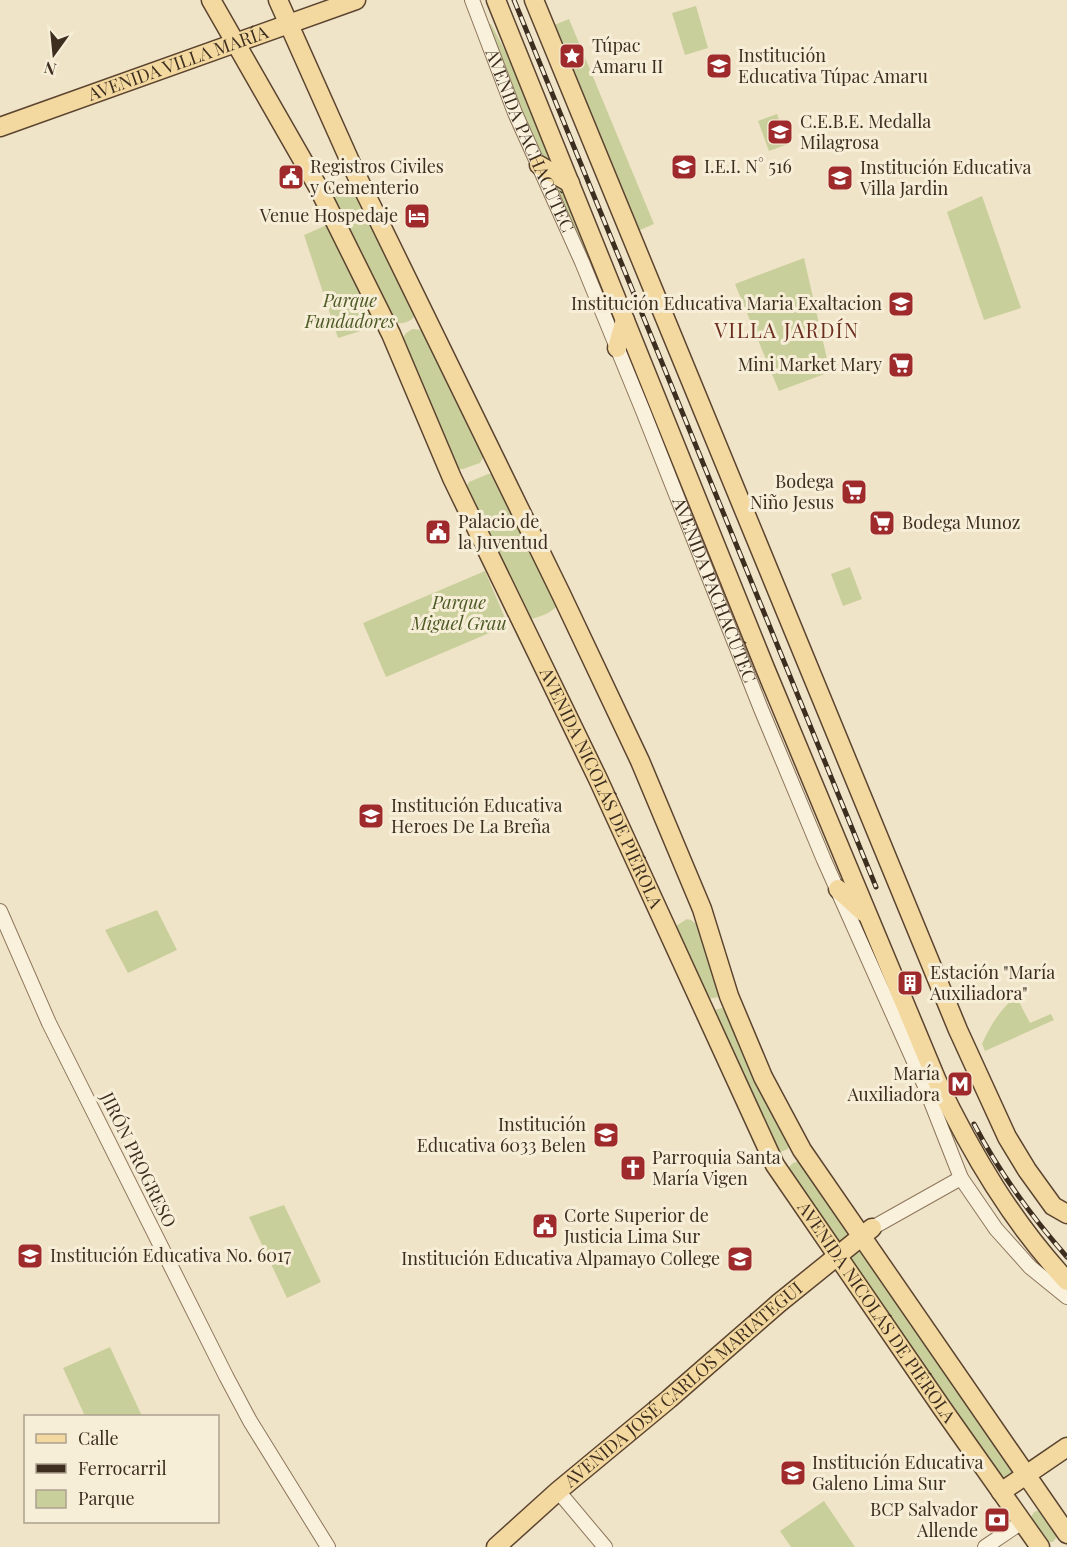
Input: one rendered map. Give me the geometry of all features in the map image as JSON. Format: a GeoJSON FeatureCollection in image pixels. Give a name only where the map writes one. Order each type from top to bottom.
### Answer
{"type":"FeatureCollection","features":[{"type":"Feature","properties":{"kind":"main road","name":"AVENIDA NICOLÁS DE PIÉROLA"},"geometry":{"type":"LineString","coordinates":[[211,0],[318,187],[391,334],[452,478],[598,779],[775,1165],[1040,1547]]}},
{"type":"Feature","properties":{"kind":"main road","name":"AVENIDA NICOLÁS DE PIÉROLA"},"geometry":{"type":"LineString","coordinates":[[278,0],[356,173],[640,761],[702,909],[729,996],[762,1077],[802,1150],[866,1232],[1065,1535]]}},
{"type":"Feature","properties":{"kind":"main road","name":"AVENIDA VILLA MARÍA"},"geometry":{"type":"LineString","coordinates":[[0,127],[356,0]]}},
{"type":"Feature","properties":{"kind":"main road","name":"AVENIDA PACHACÚTEC"},"geometry":{"type":"LineString","coordinates":[[496,0],[740,607],[896,983],[962,1131],[1014,1218],[1043,1256],[1067,1281]]}},
{"type":"Feature","properties":{"kind":"main road"},"geometry":{"type":"LineString","coordinates":[[534,0],[876,828],[926,956],[1007,1137],[1027,1170],[1060,1210],[1067,1223]]}},
{"type":"Feature","properties":{"kind":"main road"},"geometry":{"type":"LineString","coordinates":[[538,165],[570,183]]}},
{"type":"Feature","properties":{"kind":"main road"},"geometry":{"type":"LineString","coordinates":[[617,348],[625,320]]}},
{"type":"Feature","properties":{"kind":"main road"},"geometry":{"type":"LineString","coordinates":[[838,889],[868,916]]}},
{"type":"Feature","properties":{"kind":"main road"},"geometry":{"type":"LineString","coordinates":[[891,1009],[896,983]]}},
{"type":"Feature","properties":{"kind":"main road","name":"AVENIDA JOSÉ CARLOS MARIÁTEGUI"},"geometry":{"type":"LineString","coordinates":[[496,1547],[558,1491],[866,1232]]}},
{"type":"Feature","properties":{"kind":"main road"},"geometry":{"type":"LineString","coordinates":[[1001,1492],[1067,1447]]}},
{"type":"Feature","properties":{"kind":"main road"},"geometry":{"type":"LineString","coordinates":[[1018,1516],[1015,1502],[1020,1495],[1029,1491],[1038,1492]]}},
{"type":"Feature","properties":{"kind":"street","name":"AVENIDA PACHACÚTEC"},"geometry":{"type":"LineString","coordinates":[[472,0],[515,113],[617,348],[761,709],[924,1084],[961,1178],[996,1229],[1030,1267],[1067,1297]]}},
{"type":"Feature","properties":{"kind":"street","name":"JIRÓN PROGRESO"},"geometry":{"type":"LineString","coordinates":[[0,911],[49,1023],[250,1422],[328,1547]]}},
{"type":"Feature","properties":{"kind":"street"},"geometry":{"type":"LineString","coordinates":[[866,1232],[961,1178]]}},
{"type":"Feature","properties":{"kind":"street"},"geometry":{"type":"LineString","coordinates":[[558,1491],[605,1547]]}},
{"type":"Feature","properties":{"kind":"street"},"geometry":{"type":"LineString","coordinates":[[985,1547],[1018,1516]]}},
{"type":"Feature","properties":{"kind":"green space"},"geometry":{"type":"Polygon","coordinates":[[[696,6],[708,48],[685,55],[672,13],[696,6]]]}},
{"type":"Feature","properties":{"kind":"green space"},"geometry":{"type":"Polygon","coordinates":[[[569,19],[654,224],[633,233],[549,27],[569,19]]]}},
{"type":"Feature","properties":{"kind":"green space"},"geometry":{"type":"Polygon","coordinates":[[[486,24],[491,24],[512,64],[517,67],[663,424],[653,428],[486,24]]]}},
{"type":"Feature","properties":{"kind":"green space"},"geometry":{"type":"Polygon","coordinates":[[[777,114],[788,144],[769,151],[758,121],[777,114]]]}},
{"type":"Feature","properties":{"kind":"green space"},"geometry":{"type":"Polygon","coordinates":[[[344,185],[352,186],[416,314],[409,321],[394,322],[331,197],[337,189],[344,185]]]}},
{"type":"Feature","properties":{"kind":"green space"},"geometry":{"type":"Polygon","coordinates":[[[982,196],[1021,308],[984,320],[947,212],[982,196]]]}},
{"type":"Feature","properties":{"kind":"green space","name":"Parque Fundadores"},"geometry":{"type":"Polygon","coordinates":[[[327,225],[380,325],[338,338],[304,235],[327,225]]]}},
{"type":"Feature","properties":{"kind":"green space"},"geometry":{"type":"Polygon","coordinates":[[[804,258],[830,372],[779,391],[735,284],[804,258]]]}},
{"type":"Feature","properties":{"kind":"green space"},"geometry":{"type":"Polygon","coordinates":[[[412,329],[423,330],[485,454],[480,463],[457,469],[402,343],[405,334],[412,329]]]}},
{"type":"Feature","properties":{"kind":"green space"},"geometry":{"type":"Polygon","coordinates":[[[493,474],[557,606],[540,616],[529,619],[464,491],[469,482],[493,474]]]}},
{"type":"Feature","properties":{"kind":"green space"},"geometry":{"type":"Polygon","coordinates":[[[850,567],[862,599],[843,606],[831,574],[850,567]]]}},
{"type":"Feature","properties":{"kind":"green space","name":"Parque Miguel Grau"},"geometry":{"type":"Polygon","coordinates":[[[485,571],[508,625],[386,677],[363,623],[485,571]]]}},
{"type":"Feature","properties":{"kind":"green space"},"geometry":{"type":"Polygon","coordinates":[[[157,910],[177,950],[128,973],[105,930],[157,910]]]}},
{"type":"Feature","properties":{"kind":"green space"},"geometry":{"type":"Polygon","coordinates":[[[687,919],[698,925],[720,997],[706,999],[674,930],[687,919]]]}},
{"type":"Feature","properties":{"kind":"green space"},"geometry":{"type":"Polygon","coordinates":[[[1016,996],[1030,1023],[1051,1014],[1054,1020],[985,1051],[982,1044],[989,1030],[1016,996]]]}},
{"type":"Feature","properties":{"kind":"green space"},"geometry":{"type":"Polygon","coordinates":[[[722,1008],[730,1018],[756,1081],[788,1142],[788,1149],[778,1153],[713,1012],[722,1008]]]}},
{"type":"Feature","properties":{"kind":"green space"},"geometry":{"type":"Polygon","coordinates":[[[799,1161],[850,1233],[844,1241],[836,1241],[787,1169],[799,1161]]]}},
{"type":"Feature","properties":{"kind":"green space"},"geometry":{"type":"Polygon","coordinates":[[[284,1205],[321,1282],[287,1298],[249,1217],[284,1205]]]}},
{"type":"Feature","properties":{"kind":"green space"},"geometry":{"type":"Polygon","coordinates":[[[856,1251],[863,1253],[1014,1468],[1014,1476],[1001,1481],[848,1256],[856,1251]]]}},
{"type":"Feature","properties":{"kind":"green space"},"geometry":{"type":"Polygon","coordinates":[[[110,1347],[142,1415],[85,1415],[63,1368],[110,1347]]]}},
{"type":"Feature","properties":{"kind":"green space"},"geometry":{"type":"Polygon","coordinates":[[[824,1501],[855,1547],[791,1547],[780,1531],[824,1501]]]}},
{"type":"Feature","properties":{"kind":"green space"},"geometry":{"type":"Polygon","coordinates":[[[1040,1510],[1058,1535],[1053,1542],[1046,1542],[1029,1520],[1034,1512],[1040,1510]]]}},
{"type":"Feature","properties":{"kind":"railway"},"geometry":{"type":"LineString","coordinates":[[514,0],[876,887]]}},
{"type":"Feature","properties":{"kind":"railway"},"geometry":{"type":"LineString","coordinates":[[974,1124],[1016,1193],[1067,1257]]}},
{"type":"Feature","properties":{"kind":"place","name":"Túpac Amaru II"},"geometry":{"type":"Point","coordinates":[572,56]}},
{"type":"Feature","properties":{"kind":"place","name":"Institución Educativa Túpac Amaru"},"geometry":{"type":"Point","coordinates":[719,66]}},
{"type":"Feature","properties":{"kind":"place","name":"C.E.B.E. Medalla Milagrosa"},"geometry":{"type":"Point","coordinates":[780,132]}},
{"type":"Feature","properties":{"kind":"place","name":"I.E.I. N° 516"},"geometry":{"type":"Point","coordinates":[684,167]}},
{"type":"Feature","properties":{"kind":"place","name":"Registros Civiles y Cementerio"},"geometry":{"type":"Point","coordinates":[291,177]}},
{"type":"Feature","properties":{"kind":"place","name":"Institución Educativa Villa Jardin"},"geometry":{"type":"Point","coordinates":[840,178]}},
{"type":"Feature","properties":{"kind":"place","name":"Venue Hospedaje"},"geometry":{"type":"Point","coordinates":[417,216]}},
{"type":"Feature","properties":{"kind":"place","name":"Institución Educativa Maria Exaltacion"},"geometry":{"type":"Point","coordinates":[901,304]}},
{"type":"Feature","properties":{"kind":"place","name":"Mini Market Mary"},"geometry":{"type":"Point","coordinates":[901,365]}},
{"type":"Feature","properties":{"kind":"place","name":"Bodega Niño Jesus"},"geometry":{"type":"Point","coordinates":[854,492]}},
{"type":"Feature","properties":{"kind":"place","name":"Bodega Munoz"},"geometry":{"type":"Point","coordinates":[882,523]}},
{"type":"Feature","properties":{"kind":"place","name":"Palacio de la Juventud"},"geometry":{"type":"Point","coordinates":[438,532]}},
{"type":"Feature","properties":{"kind":"place","name":"Institución Educativa Heroes De La Breña"},"geometry":{"type":"Point","coordinates":[371,816]}},
{"type":"Feature","properties":{"kind":"place","name":"Estación \"María Auxiliadora\""},"geometry":{"type":"Point","coordinates":[910,983]}},
{"type":"Feature","properties":{"kind":"place","name":"María Auxiliadora"},"geometry":{"type":"Point","coordinates":[960,1084]}},
{"type":"Feature","properties":{"kind":"place","name":"Institución Educativa 6033 Belen"},"geometry":{"type":"Point","coordinates":[606,1135]}},
{"type":"Feature","properties":{"kind":"place","name":"Parroquia Santa María Vigen"},"geometry":{"type":"Point","coordinates":[633,1168]}},
{"type":"Feature","properties":{"kind":"place","name":"Corte Superior de Justicia Lima Sur"},"geometry":{"type":"Point","coordinates":[545,1226]}},
{"type":"Feature","properties":{"kind":"place","name":"Institución Educativa No. 6017"},"geometry":{"type":"Point","coordinates":[30,1256]}},
{"type":"Feature","properties":{"kind":"place","name":"Institución Educativa Alpamayo College"},"geometry":{"type":"Point","coordinates":[740,1259]}},
{"type":"Feature","properties":{"kind":"place","name":"Institución Educativa Galeno Lima Sur"},"geometry":{"type":"Point","coordinates":[793,1473]}},
{"type":"Feature","properties":{"kind":"place","name":"BCP Salvador Allende"},"geometry":{"type":"Point","coordinates":[997,1520]}},
{"type":"Feature","properties":{"kind":"district","name":"VILLA JARDÍN"},"geometry":{"type":"Point","coordinates":[787,331]}}]}
